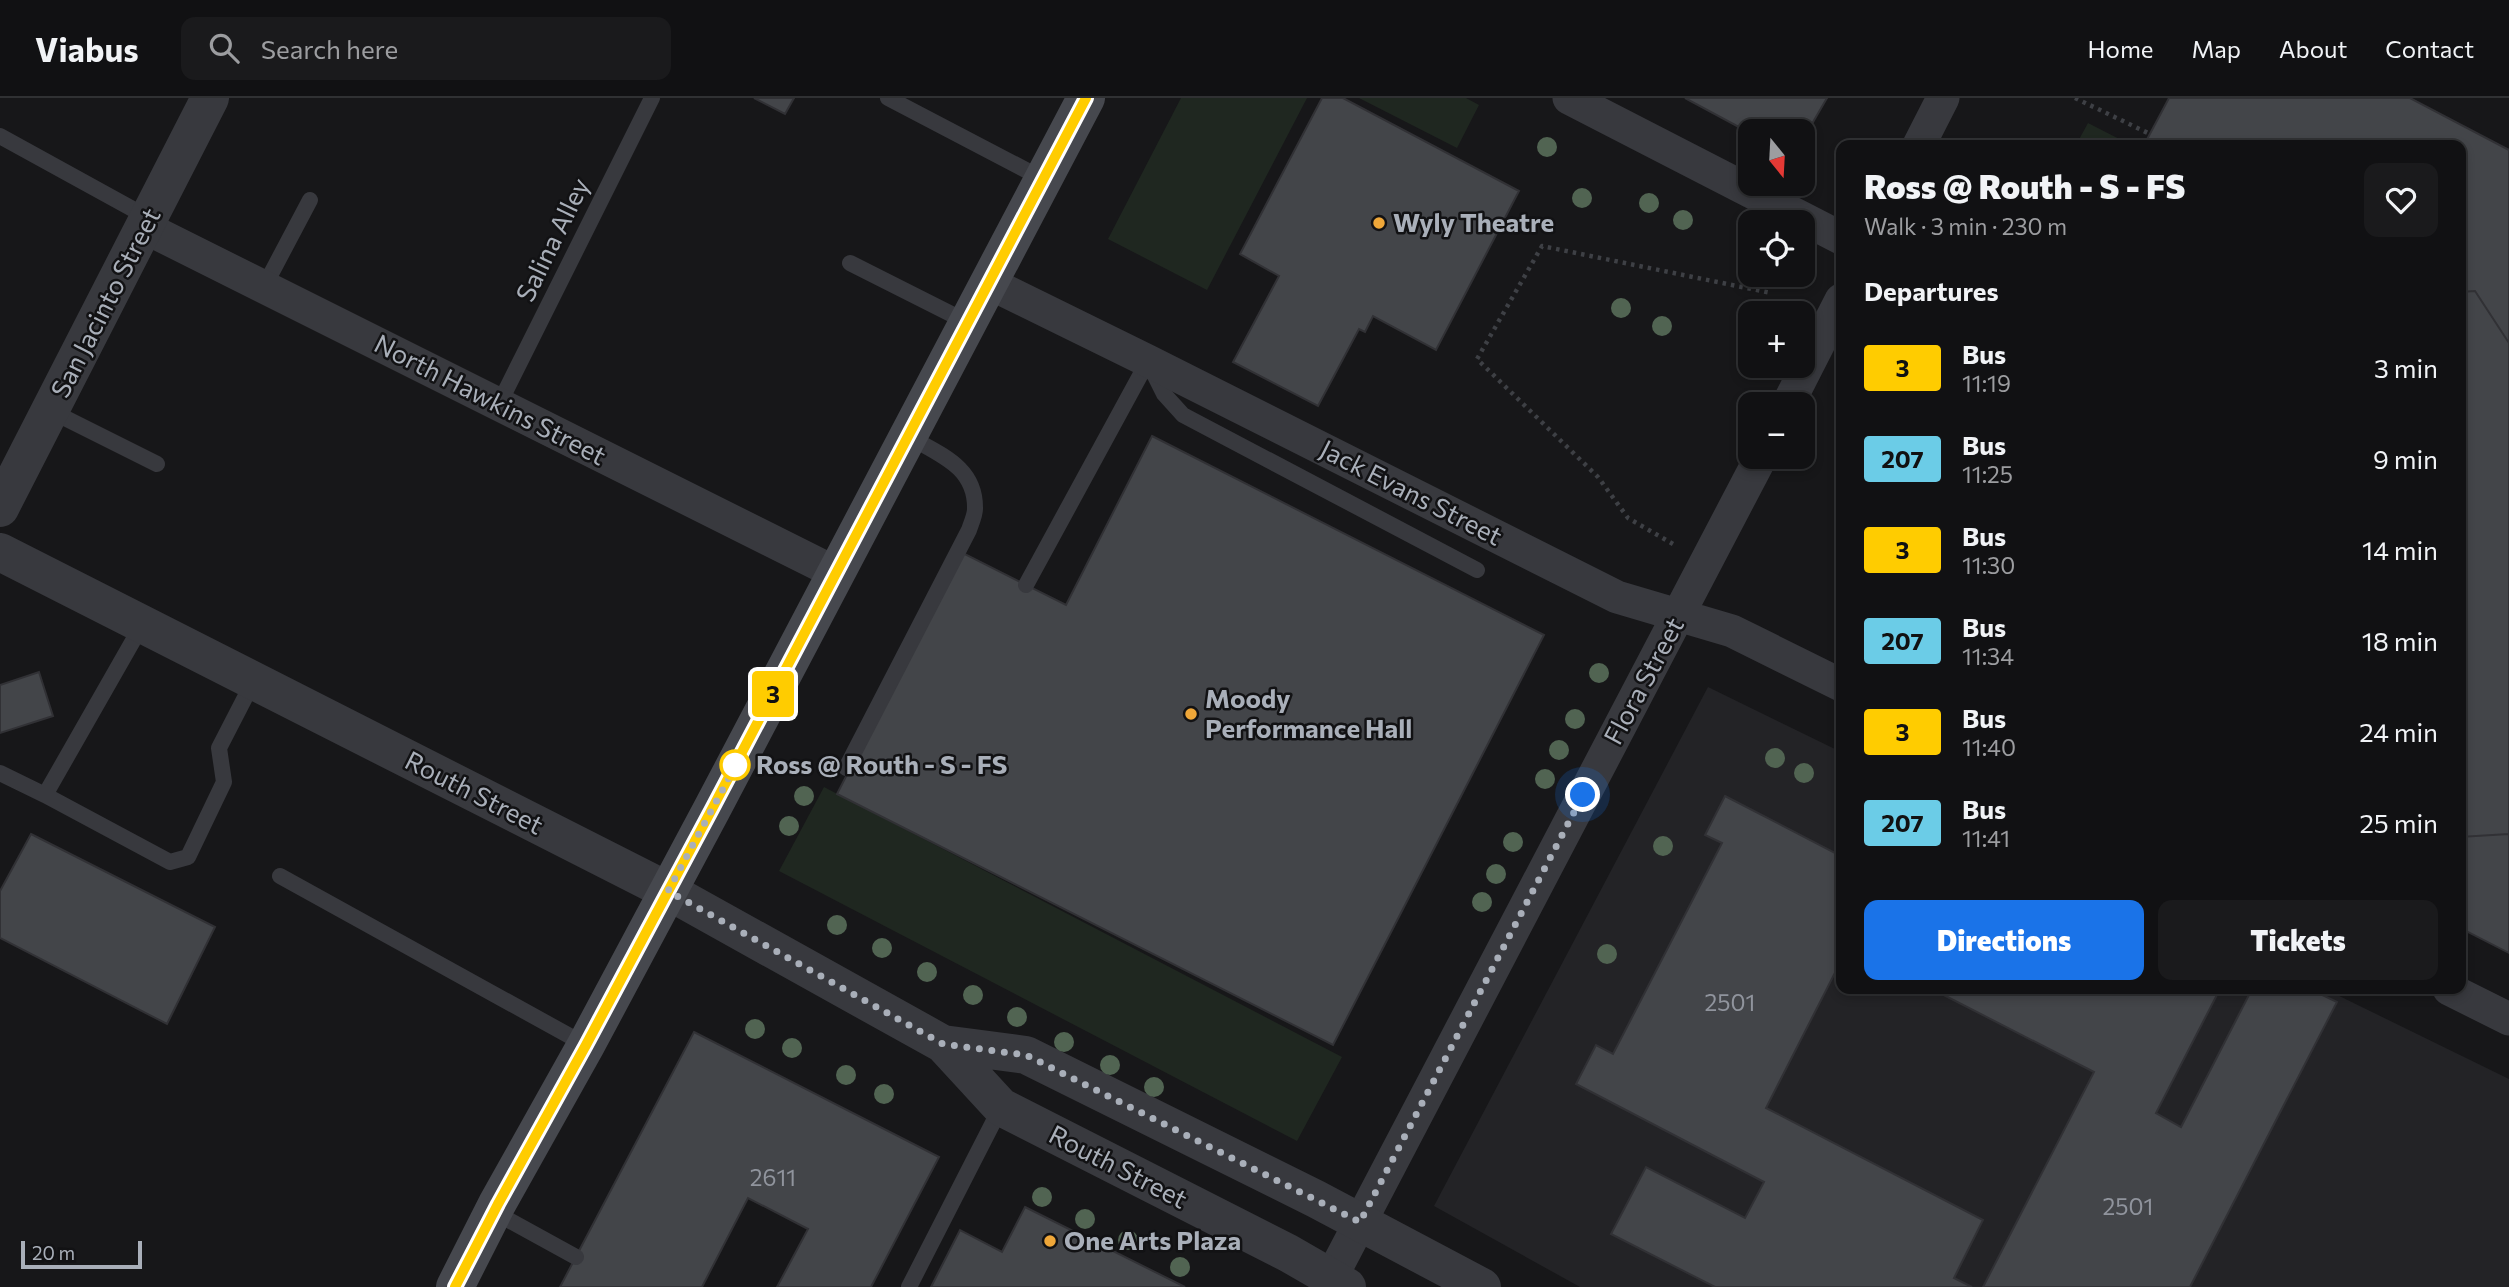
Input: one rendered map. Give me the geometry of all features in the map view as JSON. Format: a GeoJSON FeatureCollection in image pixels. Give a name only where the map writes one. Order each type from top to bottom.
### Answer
{"type":"FeatureCollection","features":[{"type":"Feature","properties":{"kind":"main road"},"geometry":{"type":"LineString","coordinates":[[455,1287],[668,891],[1086,98]]}},
{"type":"Feature","properties":{"kind":"street","name":"San Jacinto Street"},"geometry":{"type":"LineString","coordinates":[[0,508],[210,98]]}},
{"type":"Feature","properties":{"kind":"street"},"geometry":{"type":"LineString","coordinates":[[1569,98],[1836,234]]}},
{"type":"Feature","properties":{"kind":"street"},"geometry":{"type":"LineString","coordinates":[[1922,140],[1943,98]]}},
{"type":"Feature","properties":{"kind":"street","name":"North Hawkins Street"},"geometry":{"type":"LineString","coordinates":[[147,222],[264,287],[836,573]]}},
{"type":"Feature","properties":{"kind":"street","name":"Jack Evans Street"},"geometry":{"type":"LineString","coordinates":[[989,283],[1148,360],[1617,597],[1732,631],[1836,683]]}},
{"type":"Feature","properties":{"kind":"street"},"geometry":{"type":"LineString","coordinates":[[1794,392],[1836,310]]}},
{"type":"Feature","properties":{"kind":"street","name":"Flora Street"},"geometry":{"type":"LineString","coordinates":[[1339,1282],[1360,1222],[1755,469]]}},
{"type":"Feature","properties":{"kind":"street","name":"Routh Street"},"geometry":{"type":"LineString","coordinates":[[0,552],[668,891],[943,1044],[1001,1107],[1339,1282]]}},
{"type":"Feature","properties":{"kind":"street"},"geometry":{"type":"LineString","coordinates":[[2459,994],[2509,1019]]}},
{"type":"Feature","properties":{"kind":"street","name":"Routh Street"},"geometry":{"type":"LineString","coordinates":[[943,1044],[1026,1055],[1360,1222],[1482,1287]]}},
{"type":"Feature","properties":{"kind":"lane","name":"Salina Alley"},"geometry":{"type":"LineString","coordinates":[[499,404],[652,98]]}},
{"type":"Feature","properties":{"kind":"lane"},"geometry":{"type":"LineString","coordinates":[[888,98],[1043,179]]}},
{"type":"Feature","properties":{"kind":"lane"},"geometry":{"type":"LineString","coordinates":[[0,136],[147,222]]}},
{"type":"Feature","properties":{"kind":"lane"},"geometry":{"type":"LineString","coordinates":[[264,287],[310,200]]}},
{"type":"Feature","properties":{"kind":"lane"},"geometry":{"type":"LineString","coordinates":[[850,263],[967,323]]}},
{"type":"Feature","properties":{"kind":"lane"},"geometry":{"type":"LineString","coordinates":[[1148,360],[1164,394],[1183,415],[1477,570]]}},
{"type":"Feature","properties":{"kind":"lane"},"geometry":{"type":"LineString","coordinates":[[1026,585],[1148,360]]}},
{"type":"Feature","properties":{"kind":"lane"},"geometry":{"type":"LineString","coordinates":[[51,411],[157,464]]}},
{"type":"Feature","properties":{"kind":"lane"},"geometry":{"type":"LineString","coordinates":[[846,768],[969,530],[975,509],[971,486],[960,465],[908,436]]}},
{"type":"Feature","properties":{"kind":"lane"},"geometry":{"type":"LineString","coordinates":[[45,795],[142,625]]}},
{"type":"Feature","properties":{"kind":"lane"},"geometry":{"type":"LineString","coordinates":[[0,773],[170,862],[188,857],[224,782],[219,748],[253,681]]}},
{"type":"Feature","properties":{"kind":"lane"},"geometry":{"type":"LineString","coordinates":[[280,876],[586,1045]]}},
{"type":"Feature","properties":{"kind":"lane"},"geometry":{"type":"LineString","coordinates":[[909,1287],[1001,1107]]}},
{"type":"Feature","properties":{"kind":"lane"},"geometry":{"type":"LineString","coordinates":[[494,1212],[576,1257]]}},
{"type":"Feature","properties":{"kind":"path"},"geometry":{"type":"LineString","coordinates":[[2075,98],[2150,134]]}},
{"type":"Feature","properties":{"kind":"path"},"geometry":{"type":"LineString","coordinates":[[1673,544],[1628,518],[1598,477],[1477,359],[1542,246],[1771,293]]}},
{"type":"Feature","properties":{"kind":"shaded area"},"geometry":{"type":"Polygon","coordinates":[[[1181,98],[1307,98],[1207,290],[1108,239],[1181,98]]]}},
{"type":"Feature","properties":{"kind":"shaded area"},"geometry":{"type":"Polygon","coordinates":[[[1359,98],[1466,98],[1479,105],[1457,148],[1359,98]]]}},
{"type":"Feature","properties":{"kind":"shaded area"},"geometry":{"type":"Polygon","coordinates":[[[2088,123],[2121,140],[2079,140],[2088,123]]]}},
{"type":"Feature","properties":{"kind":"shaded area"},"geometry":{"type":"Polygon","coordinates":[[[1708,687],[1836,750],[1836,994],[2335,994],[2509,1079],[2509,1287],[1580,1287],[1434,1206],[1708,687]]]}},
{"type":"Feature","properties":{"kind":"shaded area"},"geometry":{"type":"Polygon","coordinates":[[[824,787],[1342,1057],[1297,1141],[779,871],[824,787]]]}},
{"type":"Feature","properties":{"kind":"building"},"geometry":{"type":"Polygon","coordinates":[[[754,98],[794,98],[785,114],[754,98]]]}},
{"type":"Feature","properties":{"kind":"building","name":"Wyly Theatre"},"geometry":{"type":"Polygon","coordinates":[[[1322,98],[1343,98],[1519,191],[1436,350],[1373,316],[1365,332],[1359,329],[1318,406],[1233,362],[1279,276],[1240,254],[1322,98]]]}},
{"type":"Feature","properties":{"kind":"building"},"geometry":{"type":"Polygon","coordinates":[[[1685,98],[1827,98],[1815,119],[1738,119],[1738,127],[1685,98]]]}},
{"type":"Feature","properties":{"kind":"building"},"geometry":{"type":"Polygon","coordinates":[[[2169,98],[2410,98],[2509,150],[2509,953],[2466,931],[2466,140],[2147,140],[2169,98]]]}},
{"type":"Feature","properties":{"kind":"building"},"geometry":{"type":"Polygon","coordinates":[[[2475,291],[2509,343],[2509,834],[2466,837],[2466,292],[2475,291]]]}},
{"type":"Feature","properties":{"kind":"building","name":"Moody Performance Hall"},"geometry":{"type":"Polygon","coordinates":[[[1152,436],[1544,635],[1333,1045],[837,794],[961,552],[1066,605],[1152,436]]]}},
{"type":"Feature","properties":{"kind":"building"},"geometry":{"type":"Polygon","coordinates":[[[39,672],[53,716],[0,733],[0,685],[39,672]]]}},
{"type":"Feature","properties":{"kind":"building"},"geometry":{"type":"Polygon","coordinates":[[[1725,796],[1836,853],[1836,971],[1766,1108],[1983,1220],[1954,1278],[1972,1287],[1715,1287],[1611,1234],[1646,1167],[1745,1218],[1764,1182],[1576,1084],[1596,1045],[1613,1054],[1722,843],[1705,835],[1725,796]]]}},
{"type":"Feature","properties":{"kind":"building"},"geometry":{"type":"Polygon","coordinates":[[[31,834],[215,927],[167,1024],[0,938],[0,891],[31,834]]]}},
{"type":"Feature","properties":{"kind":"building"},"geometry":{"type":"Polygon","coordinates":[[[1942,994],[2217,994],[2156,1113],[2181,1127],[2249,994],[2320,994],[2337,1002],[2190,1287],[1983,1287],[2094,1072],[1942,994]]]}},
{"type":"Feature","properties":{"kind":"building"},"geometry":{"type":"Polygon","coordinates":[[[694,1032],[939,1157],[871,1287],[777,1287],[808,1229],[748,1198],[702,1287],[560,1287],[694,1032]]]}},
{"type":"Feature","properties":{"kind":"building","name":"One Arts Plaza"},"geometry":{"type":"Polygon","coordinates":[[[1025,1207],[1185,1287],[931,1287],[960,1230],[1002,1252],[1025,1207]]]}},
{"type":"Feature","properties":{"kind":"bus line","name":"3"},"geometry":{"type":"LineString","coordinates":[[455,1287],[712,809],[1086,98]]}},
{"type":"Feature","properties":{"kind":"place","name":"Wyly Theatre"},"geometry":{"type":"Point","coordinates":[1379,223]}},
{"type":"Feature","properties":{"kind":"place","name":"Moody Performance Hall"},"geometry":{"type":"Point","coordinates":[1191,714]}},
{"type":"Feature","properties":{"kind":"place","name":"Ross @ Routh - S - FS"},"geometry":{"type":"Point","coordinates":[735,765]}},
{"type":"Feature","properties":{"kind":"place","name":"One Arts Plaza"},"geometry":{"type":"Point","coordinates":[1050,1241]}},
{"type":"Feature","properties":{"kind":"route"},"geometry":{"type":"LineString","coordinates":[[735,765],[738,761],[668,891],[943,1044],[1026,1055],[1360,1222],[1583,795]]}}]}
